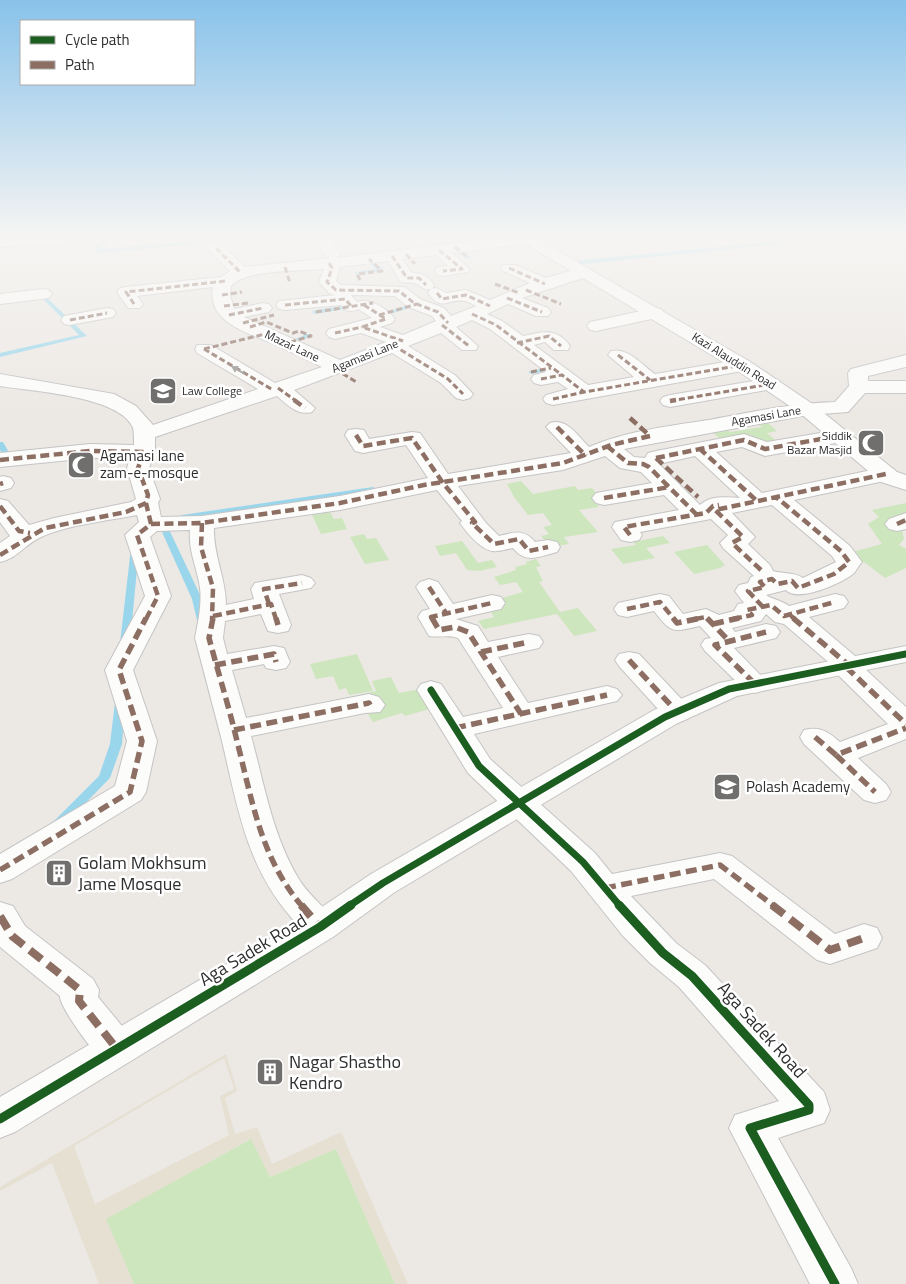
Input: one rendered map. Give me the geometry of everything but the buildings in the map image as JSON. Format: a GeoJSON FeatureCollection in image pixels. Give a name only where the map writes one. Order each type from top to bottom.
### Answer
{"type":"FeatureCollection","features":[{"type":"Feature","properties":{"kind":"street"},"geometry":{"type":"LineString","coordinates":[[0,299],[35,295]]}},
{"type":"Feature","properties":{"kind":"street"},"geometry":{"type":"LineString","coordinates":[[128,295],[134,304]]}},
{"type":"Feature","properties":{"kind":"street"},"geometry":{"type":"LineString","coordinates":[[148,295],[238,307],[345,299],[367,308],[386,319],[335,333]]}},
{"type":"Feature","properties":{"kind":"street"},"geometry":{"type":"LineString","coordinates":[[233,295],[238,307],[266,322],[293,333],[299,331],[311,336],[287,343]]}},
{"type":"Feature","properties":{"kind":"street"},"geometry":{"type":"LineString","coordinates":[[257,295],[238,307],[204,350],[276,389],[305,408]]}},
{"type":"Feature","properties":{"kind":"street"},"geometry":{"type":"LineString","coordinates":[[404,295],[417,304],[438,312],[445,324],[469,346]]}},
{"type":"Feature","properties":{"kind":"street"},"geometry":{"type":"LineString","coordinates":[[438,295],[442,299],[469,295]]}},
{"type":"Feature","properties":{"kind":"street","name":"Agamasi Lane"},"geometry":{"type":"LineString","coordinates":[[2,455],[90,451],[144,443],[185,422],[337,368],[472,314],[505,295]]}},
{"type":"Feature","properties":{"kind":"street"},"geometry":{"type":"LineString","coordinates":[[509,295],[542,312]]}},
{"type":"Feature","properties":{"kind":"street"},"geometry":{"type":"LineString","coordinates":[[512,295],[561,304]]}},
{"type":"Feature","properties":{"kind":"street","name":"Kazi Alauddin Road"},"geometry":{"type":"LineString","coordinates":[[623,295],[771,384],[808,409],[838,436],[896,479]]}},
{"type":"Feature","properties":{"kind":"street"},"geometry":{"type":"LineString","coordinates":[[238,307],[262,304]]}},
{"type":"Feature","properties":{"kind":"street"},"geometry":{"type":"LineString","coordinates":[[316,312],[417,304]]}},
{"type":"Feature","properties":{"kind":"street","name":"Mazar Lane"},"geometry":{"type":"LineString","coordinates":[[238,307],[287,343],[337,368],[358,383]]}},
{"type":"Feature","properties":{"kind":"street"},"geometry":{"type":"LineString","coordinates":[[70,320],[106,313]]}},
{"type":"Feature","properties":{"kind":"street"},"geometry":{"type":"LineString","coordinates":[[596,326],[655,313]]}},
{"type":"Feature","properties":{"kind":"street"},"geometry":{"type":"LineString","coordinates":[[472,314],[496,325],[517,343],[546,374],[584,392]]}},
{"type":"Feature","properties":{"kind":"street"},"geometry":{"type":"LineString","coordinates":[[362,327],[398,343],[448,379],[463,394]]}},
{"type":"Feature","properties":{"kind":"street"},"geometry":{"type":"LineString","coordinates":[[517,343],[549,336],[561,346]]}},
{"type":"Feature","properties":{"kind":"street"},"geometry":{"type":"LineString","coordinates":[[618,355],[650,380]]}},
{"type":"Feature","properties":{"kind":"street","name":"Agamasi Lane"},"geometry":{"type":"LineString","coordinates":[[0,555],[30,533],[54,525],[125,511],[202,523],[340,503],[443,483],[555,465],[586,456],[607,446],[650,436],[808,409],[841,408],[859,387],[858,374],[906,361]]}},
{"type":"Feature","properties":{"kind":"street"},"geometry":{"type":"LineString","coordinates":[[553,399],[650,380],[742,365]]}},
{"type":"Feature","properties":{"kind":"street"},"geometry":{"type":"LineString","coordinates":[[0,380],[107,398],[129,410],[143,426],[144,443],[138,468],[148,495],[148,514],[137,535],[158,596],[119,670],[142,741],[130,792],[0,870]]}},
{"type":"Feature","properties":{"kind":"street"},"geometry":{"type":"LineString","coordinates":[[670,401],[771,384]]}},
{"type":"Feature","properties":{"kind":"street"},"geometry":{"type":"LineString","coordinates":[[859,387],[906,387]]}},
{"type":"Feature","properties":{"kind":"street"},"geometry":{"type":"LineString","coordinates":[[630,418],[650,436]]}},
{"type":"Feature","properties":{"kind":"street"},"geometry":{"type":"LineString","coordinates":[[557,427],[586,456]]}},
{"type":"Feature","properties":{"kind":"street"},"geometry":{"type":"LineString","coordinates":[[356,435],[363,446],[412,438],[443,483],[474,522],[472,523],[494,544],[519,539],[529,551],[548,547]]}},
{"type":"Feature","properties":{"kind":"street"},"geometry":{"type":"LineString","coordinates":[[697,506],[656,458],[744,440],[766,449],[838,436]]}},
{"type":"Feature","properties":{"kind":"street"},"geometry":{"type":"LineString","coordinates":[[607,446],[628,463],[643,464],[670,487],[697,506]]}},
{"type":"Feature","properties":{"kind":"street"},"geometry":{"type":"LineString","coordinates":[[699,448],[757,500],[840,551],[849,562],[846,567],[815,583],[798,588],[792,581],[777,584],[772,579],[760,582],[765,587],[748,591],[765,619]]}},
{"type":"Feature","properties":{"kind":"street","name":"Kazi Alauddin Road"},"geometry":{"type":"LineString","coordinates":[[630,535],[624,528],[697,506],[706,513],[713,506],[896,479]]}},
{"type":"Feature","properties":{"kind":"street"},"geometry":{"type":"LineString","coordinates":[[604,498],[670,487]]}},
{"type":"Feature","properties":{"kind":"street"},"geometry":{"type":"LineString","coordinates":[[1,491],[19,531],[30,533]]}},
{"type":"Feature","properties":{"kind":"street","name":"Kazi Alauddin Road"},"geometry":{"type":"LineString","coordinates":[[757,500],[715,510],[743,537],[732,543],[761,570]]}},
{"type":"Feature","properties":{"kind":"street","name":"Aga Sadek Road"},"geometry":{"type":"LineString","coordinates":[[202,523],[201,547],[213,588],[213,616],[209,638],[234,730],[251,803],[270,860],[285,886],[320,927]]}},
{"type":"Feature","properties":{"kind":"street"},"geometry":{"type":"LineString","coordinates":[[213,616],[269,604],[264,589],[302,583]]}},
{"type":"Feature","properties":{"kind":"street"},"geometry":{"type":"LineString","coordinates":[[429,587],[446,613]]}},
{"type":"Feature","properties":{"kind":"street"},"geometry":{"type":"LineString","coordinates":[[626,609],[660,602],[677,623],[706,617],[721,633]]}},
{"type":"Feature","properties":{"kind":"street"},"geometry":{"type":"LineString","coordinates":[[755,684],[715,645],[721,633],[765,619],[771,605],[783,616],[791,616],[835,602]]}},
{"type":"Feature","properties":{"kind":"street"},"geometry":{"type":"LineString","coordinates":[[492,603],[430,617],[439,630],[455,627],[468,632],[521,714]]}},
{"type":"Feature","properties":{"kind":"street"},"geometry":{"type":"LineString","coordinates":[[791,616],[848,667],[906,724]]}},
{"type":"Feature","properties":{"kind":"street"},"geometry":{"type":"LineString","coordinates":[[481,652],[529,642]]}},
{"type":"Feature","properties":{"kind":"street"},"geometry":{"type":"LineString","coordinates":[[215,665],[274,654],[276,662]]}},
{"type":"Feature","properties":{"kind":"street","name":"Aga Sadek Road"},"geometry":{"type":"LineString","coordinates":[[0,1118],[320,927],[384,883],[677,712],[730,689],[906,654]]}},
{"type":"Feature","properties":{"kind":"street"},"geometry":{"type":"LineString","coordinates":[[630,660],[677,712]]}},
{"type":"Feature","properties":{"kind":"street","name":"Aga Sadek Road"},"geometry":{"type":"LineString","coordinates":[[431,690],[479,766],[583,862],[636,926],[663,953],[692,976],[809,1105],[809,1110],[750,1128],[835,1284]]}},
{"type":"Feature","properties":{"kind":"street"},"geometry":{"type":"LineString","coordinates":[[455,728],[606,694]]}},
{"type":"Feature","properties":{"kind":"street"},"geometry":{"type":"LineString","coordinates":[[234,730],[370,703],[370,705]]}},
{"type":"Feature","properties":{"kind":"street"},"geometry":{"type":"LineString","coordinates":[[875,792],[826,746],[906,728]]}},
{"type":"Feature","properties":{"kind":"street"},"geometry":{"type":"LineString","coordinates":[[606,888],[720,866],[830,950],[864,938]]}},
{"type":"Feature","properties":{"kind":"street"},"geometry":{"type":"LineString","coordinates":[[0,916],[12,936],[80,990],[79,1002],[116,1049]]}},
{"type":"Feature","properties":{"kind":"shaded area"},"geometry":{"type":"Polygon","coordinates":[[[226,1054],[237,1091],[225,1098],[235,1134],[257,1127],[272,1164],[341,1132],[408,1284],[395,1284],[336,1149],[269,1177],[250,1139],[107,1220],[134,1284],[99,1284],[52,1163],[0,1191],[0,1187],[226,1054]],[[224,1058],[74,1146],[95,1204],[229,1135],[220,1096],[234,1089],[224,1058]]]}},
{"type":"Feature","properties":{"kind":"green space"},"geometry":{"type":"Polygon","coordinates":[[[768,423],[777,431],[767,433],[780,444],[725,443],[707,428],[722,425],[730,432],[762,427],[759,424],[768,423]]]}},
{"type":"Feature","properties":{"kind":"green space"},"geometry":{"type":"Polygon","coordinates":[[[521,481],[533,494],[575,486],[578,490],[592,488],[601,499],[594,500],[599,507],[579,510],[598,532],[564,537],[569,544],[550,547],[541,536],[549,534],[543,527],[552,525],[543,513],[528,515],[507,484],[521,481]]]}},
{"type":"Feature","properties":{"kind":"green space"},"geometry":{"type":"Polygon","coordinates":[[[906,503],[906,519],[896,524],[902,530],[904,539],[899,545],[906,549],[906,568],[885,578],[864,562],[851,566],[848,553],[882,544],[868,524],[879,517],[872,510],[906,503]]]}},
{"type":"Feature","properties":{"kind":"green space"},"geometry":{"type":"Polygon","coordinates":[[[330,512],[334,519],[342,518],[347,529],[321,534],[312,515],[330,512]]]}},
{"type":"Feature","properties":{"kind":"green space"},"geometry":{"type":"Polygon","coordinates":[[[364,534],[367,539],[376,538],[389,560],[365,564],[350,537],[364,534]]]}},
{"type":"Feature","properties":{"kind":"green space"},"geometry":{"type":"Polygon","coordinates":[[[663,536],[670,543],[646,548],[655,558],[623,564],[611,549],[636,545],[633,542],[663,536]]]}},
{"type":"Feature","properties":{"kind":"green space"},"geometry":{"type":"Polygon","coordinates":[[[462,541],[478,563],[492,560],[497,567],[479,571],[467,570],[456,553],[440,556],[435,546],[462,541]]]}},
{"type":"Feature","properties":{"kind":"green space"},"geometry":{"type":"Polygon","coordinates":[[[707,545],[725,565],[694,574],[674,552],[707,545]]]}},
{"type":"Feature","properties":{"kind":"green space"},"geometry":{"type":"Polygon","coordinates":[[[536,559],[541,566],[536,567],[543,581],[539,582],[560,612],[578,608],[597,631],[574,636],[557,614],[484,629],[478,621],[494,617],[485,603],[523,592],[516,582],[500,585],[494,577],[516,570],[515,567],[536,559]]]}},
{"type":"Feature","properties":{"kind":"green space"},"geometry":{"type":"Polygon","coordinates":[[[357,654],[373,691],[349,695],[346,688],[339,690],[333,676],[316,679],[310,664],[357,654]]]}},
{"type":"Feature","properties":{"kind":"green space"},"geometry":{"type":"Polygon","coordinates":[[[391,677],[399,693],[426,688],[437,707],[405,716],[402,713],[373,722],[364,708],[345,705],[342,699],[376,691],[372,681],[391,677]]]}},
{"type":"Feature","properties":{"kind":"green space"},"geometry":{"type":"Polygon","coordinates":[[[251,1139],[270,1177],[336,1149],[395,1284],[134,1284],[106,1219],[251,1139]]]}},
{"type":"Feature","properties":{"kind":"waterway"},"geometry":{"type":"LineString","coordinates":[[0,355],[84,336],[42,295]]}},
{"type":"Feature","properties":{"kind":"waterway"},"geometry":{"type":"LineString","coordinates":[[381,315],[417,304]]}},
{"type":"Feature","properties":{"kind":"waterway"},"geometry":{"type":"LineString","coordinates":[[315,312],[356,306]]}},
{"type":"Feature","properties":{"kind":"waterway"},"geometry":{"type":"LineString","coordinates":[[288,343],[309,336],[306,335]]}},
{"type":"Feature","properties":{"kind":"waterway"},"geometry":{"type":"LineString","coordinates":[[532,372],[553,368]]}},
{"type":"Feature","properties":{"kind":"waterway"},"geometry":{"type":"LineString","coordinates":[[0,444],[9,458],[14,458]]}},
{"type":"Feature","properties":{"kind":"waterway"},"geometry":{"type":"LineString","coordinates":[[182,518],[373,490]]}},
{"type":"Feature","properties":{"kind":"waterway"},"geometry":{"type":"LineString","coordinates":[[162,523],[197,599],[202,620]]}},
{"type":"Feature","properties":{"kind":"waterway"},"geometry":{"type":"LineString","coordinates":[[125,643],[135,548]]}},
{"type":"Feature","properties":{"kind":"waterway"},"geometry":{"type":"LineString","coordinates":[[58,824],[104,778],[116,744],[120,702]]}},
{"type":"Feature","properties":{"kind":"marked path"},"geometry":{"type":"LineString","coordinates":[[128,295],[134,304]]}},
{"type":"Feature","properties":{"kind":"marked path"},"geometry":{"type":"LineString","coordinates":[[404,295],[414,303],[438,312],[448,323]]}},
{"type":"Feature","properties":{"kind":"marked path"},"geometry":{"type":"LineString","coordinates":[[439,295],[442,299],[466,295],[490,306]]}},
{"type":"Feature","properties":{"kind":"marked path"},"geometry":{"type":"LineString","coordinates":[[538,295],[561,304]]}},
{"type":"Feature","properties":{"kind":"marked path"},"geometry":{"type":"LineString","coordinates":[[507,298],[542,312]]}},
{"type":"Feature","properties":{"kind":"marked path"},"geometry":{"type":"LineString","coordinates":[[285,305],[345,299],[352,307]]}},
{"type":"Feature","properties":{"kind":"marked path"},"geometry":{"type":"LineString","coordinates":[[224,306],[248,303]]}},
{"type":"Feature","properties":{"kind":"marked path"},"geometry":{"type":"LineString","coordinates":[[316,312],[373,303]]}},
{"type":"Feature","properties":{"kind":"marked path"},"geometry":{"type":"LineString","coordinates":[[379,315],[417,304]]}},
{"type":"Feature","properties":{"kind":"marked path"},"geometry":{"type":"LineString","coordinates":[[364,305],[386,319],[362,327],[403,341]]}},
{"type":"Feature","properties":{"kind":"marked path"},"geometry":{"type":"LineString","coordinates":[[229,315],[263,308]]}},
{"type":"Feature","properties":{"kind":"marked path"},"geometry":{"type":"LineString","coordinates":[[70,320],[107,313]]}},
{"type":"Feature","properties":{"kind":"marked path"},"geometry":{"type":"LineString","coordinates":[[472,314],[496,325],[562,375]]}},
{"type":"Feature","properties":{"kind":"marked path"},"geometry":{"type":"LineString","coordinates":[[243,323],[274,315]]}},
{"type":"Feature","properties":{"kind":"marked path"},"geometry":{"type":"LineString","coordinates":[[250,327],[266,322],[293,333],[299,331],[311,336],[287,343]]}},
{"type":"Feature","properties":{"kind":"marked path"},"geometry":{"type":"LineString","coordinates":[[442,325],[469,346]]}},
{"type":"Feature","properties":{"kind":"marked path"},"geometry":{"type":"LineString","coordinates":[[335,333],[362,327]]}},
{"type":"Feature","properties":{"kind":"marked path"},"geometry":{"type":"LineString","coordinates":[[204,349],[265,334]]}},
{"type":"Feature","properties":{"kind":"marked path"},"geometry":{"type":"LineString","coordinates":[[517,343],[549,336],[561,346]]}},
{"type":"Feature","properties":{"kind":"marked path"},"geometry":{"type":"LineString","coordinates":[[393,345],[448,379],[463,394]]}},
{"type":"Feature","properties":{"kind":"marked path"},"geometry":{"type":"LineString","coordinates":[[204,349],[273,390]]}},
{"type":"Feature","properties":{"kind":"marked path"},"geometry":{"type":"LineString","coordinates":[[618,355],[650,380]]}},
{"type":"Feature","properties":{"kind":"marked path"},"geometry":{"type":"LineString","coordinates":[[541,379],[562,375],[584,392],[742,365]]}},
{"type":"Feature","properties":{"kind":"marked path"},"geometry":{"type":"LineString","coordinates":[[531,372],[551,368]]}},
{"type":"Feature","properties":{"kind":"marked path"},"geometry":{"type":"LineString","coordinates":[[335,369],[358,383]]}},
{"type":"Feature","properties":{"kind":"marked path"},"geometry":{"type":"LineString","coordinates":[[670,401],[771,384]]}},
{"type":"Feature","properties":{"kind":"marked path"},"geometry":{"type":"LineString","coordinates":[[278,388],[305,408]]}},
{"type":"Feature","properties":{"kind":"marked path"},"geometry":{"type":"LineString","coordinates":[[553,399],[584,392]]}},
{"type":"Feature","properties":{"kind":"marked path"},"geometry":{"type":"LineString","coordinates":[[630,418],[650,436]]}},
{"type":"Feature","properties":{"kind":"marked path"},"geometry":{"type":"LineString","coordinates":[[557,427],[586,456]]}},
{"type":"Feature","properties":{"kind":"marked path"},"geometry":{"type":"LineString","coordinates":[[356,435],[363,446],[412,438],[443,483],[475,522],[472,523],[494,544],[519,539],[529,551],[548,547]]}},
{"type":"Feature","properties":{"kind":"marked path"},"geometry":{"type":"LineString","coordinates":[[151,524],[202,523],[340,503],[424,485],[563,463],[586,456],[611,445],[650,436]]}},
{"type":"Feature","properties":{"kind":"marked path"},"geometry":{"type":"LineString","coordinates":[[656,458],[744,440],[765,449],[838,436]]}},
{"type":"Feature","properties":{"kind":"marked path"},"geometry":{"type":"LineString","coordinates":[[607,446],[628,463],[643,464],[649,467],[697,515]]}},
{"type":"Feature","properties":{"kind":"marked path"},"geometry":{"type":"LineString","coordinates":[[699,448],[757,501]]}},
{"type":"Feature","properties":{"kind":"marked path"},"geometry":{"type":"LineString","coordinates":[[0,460],[90,451],[144,452]]}},
{"type":"Feature","properties":{"kind":"marked path"},"geometry":{"type":"LineString","coordinates":[[0,555],[32,534],[53,525],[114,515],[137,508],[146,503],[148,495],[138,468],[144,452]]}},
{"type":"Feature","properties":{"kind":"marked path"},"geometry":{"type":"LineString","coordinates":[[656,458],[698,497]]}},
{"type":"Feature","properties":{"kind":"marked path"},"geometry":{"type":"LineString","coordinates":[[761,570],[732,543],[743,537],[715,510],[886,474]]}},
{"type":"Feature","properties":{"kind":"marked path"},"geometry":{"type":"LineString","coordinates":[[604,498],[670,487]]}},
{"type":"Feature","properties":{"kind":"marked path"},"geometry":{"type":"LineString","coordinates":[[763,607],[748,591],[765,587],[760,582],[772,579],[777,584],[792,581],[798,588],[834,574],[849,562],[841,551],[776,497]]}},
{"type":"Feature","properties":{"kind":"marked path"},"geometry":{"type":"LineString","coordinates":[[0,870],[130,792],[142,741],[119,670],[158,596],[137,535],[151,524],[146,503]]}},
{"type":"Feature","properties":{"kind":"marked path"},"geometry":{"type":"LineString","coordinates":[[630,535],[624,527],[706,513],[713,506],[719,505]]}},
{"type":"Feature","properties":{"kind":"marked path"},"geometry":{"type":"LineString","coordinates":[[0,506],[19,531],[30,533]]}},
{"type":"Feature","properties":{"kind":"marked path"},"geometry":{"type":"LineString","coordinates":[[897,524],[906,520]]}},
{"type":"Feature","properties":{"kind":"marked path"},"geometry":{"type":"LineString","coordinates":[[202,523],[201,547],[213,588],[213,616],[209,638],[237,741],[251,803],[271,860],[285,887],[320,927]]}},
{"type":"Feature","properties":{"kind":"marked path"},"geometry":{"type":"LineString","coordinates":[[269,604],[264,589],[302,583]]}},
{"type":"Feature","properties":{"kind":"marked path"},"geometry":{"type":"LineString","coordinates":[[429,587],[446,613]]}},
{"type":"Feature","properties":{"kind":"marked path"},"geometry":{"type":"LineString","coordinates":[[627,609],[660,602],[677,623],[706,617],[729,641]]}},
{"type":"Feature","properties":{"kind":"marked path"},"geometry":{"type":"LineString","coordinates":[[713,624],[752,615],[747,610],[771,605],[784,616],[835,602]]}},
{"type":"Feature","properties":{"kind":"marked path"},"geometry":{"type":"LineString","coordinates":[[492,603],[431,617],[439,630],[455,627],[468,632],[521,714]]}},
{"type":"Feature","properties":{"kind":"marked path"},"geometry":{"type":"LineString","coordinates":[[213,616],[271,604],[278,625]]}},
{"type":"Feature","properties":{"kind":"marked path"},"geometry":{"type":"LineString","coordinates":[[791,616],[851,667]]}},
{"type":"Feature","properties":{"kind":"marked path"},"geometry":{"type":"LineString","coordinates":[[755,684],[715,645],[766,632]]}},
{"type":"Feature","properties":{"kind":"marked path"},"geometry":{"type":"LineString","coordinates":[[481,652],[529,642]]}},
{"type":"Feature","properties":{"kind":"marked path"},"geometry":{"type":"LineString","coordinates":[[215,665],[274,654],[276,662]]}},
{"type":"Feature","properties":{"kind":"marked path"},"geometry":{"type":"LineString","coordinates":[[629,660],[677,712]]}},
{"type":"Feature","properties":{"kind":"marked path"},"geometry":{"type":"LineString","coordinates":[[846,667],[906,724]]}},
{"type":"Feature","properties":{"kind":"marked path"},"geometry":{"type":"LineString","coordinates":[[455,728],[607,695]]}},
{"type":"Feature","properties":{"kind":"marked path"},"geometry":{"type":"LineString","coordinates":[[234,730],[369,703],[370,705]]}},
{"type":"Feature","properties":{"kind":"marked path"},"geometry":{"type":"LineString","coordinates":[[815,737],[836,755],[906,728]]}},
{"type":"Feature","properties":{"kind":"marked path"},"geometry":{"type":"LineString","coordinates":[[836,755],[875,792]]}},
{"type":"Feature","properties":{"kind":"marked path"},"geometry":{"type":"LineString","coordinates":[[605,888],[720,865],[830,950],[864,938]]}},
{"type":"Feature","properties":{"kind":"marked path"},"geometry":{"type":"LineString","coordinates":[[0,916],[12,936],[80,990],[79,1001],[117,1049]]}},
{"type":"Feature","properties":{"kind":"cycle path"},"geometry":{"type":"LineString","coordinates":[[0,1119],[320,927],[383,883],[665,717],[729,689],[906,654]]}},
{"type":"Feature","properties":{"kind":"cycle path"},"geometry":{"type":"LineString","coordinates":[[431,690],[479,766],[583,862],[636,926],[663,953],[692,976],[809,1105],[809,1110],[750,1128],[835,1284]]}},
{"type":"Feature","properties":{"kind":"place","name":"Law College"},"geometry":{"type":"Point","coordinates":[163,391]}},
{"type":"Feature","properties":{"kind":"place","name":"Siddik Bazar Masjid"},"geometry":{"type":"Point","coordinates":[871,443]}},
{"type":"Feature","properties":{"kind":"place","name":"Agamasi lane zam-e-mosque"},"geometry":{"type":"Point","coordinates":[81,465]}},
{"type":"Feature","properties":{"kind":"place","name":"Polash Academy"},"geometry":{"type":"Point","coordinates":[727,787]}},
{"type":"Feature","properties":{"kind":"place","name":"Golam Mokhsum Jame Mosque"},"geometry":{"type":"Point","coordinates":[59,873]}},
{"type":"Feature","properties":{"kind":"place","name":"Nagar Shastho Kendro"},"geometry":{"type":"Point","coordinates":[270,1072]}}]}
